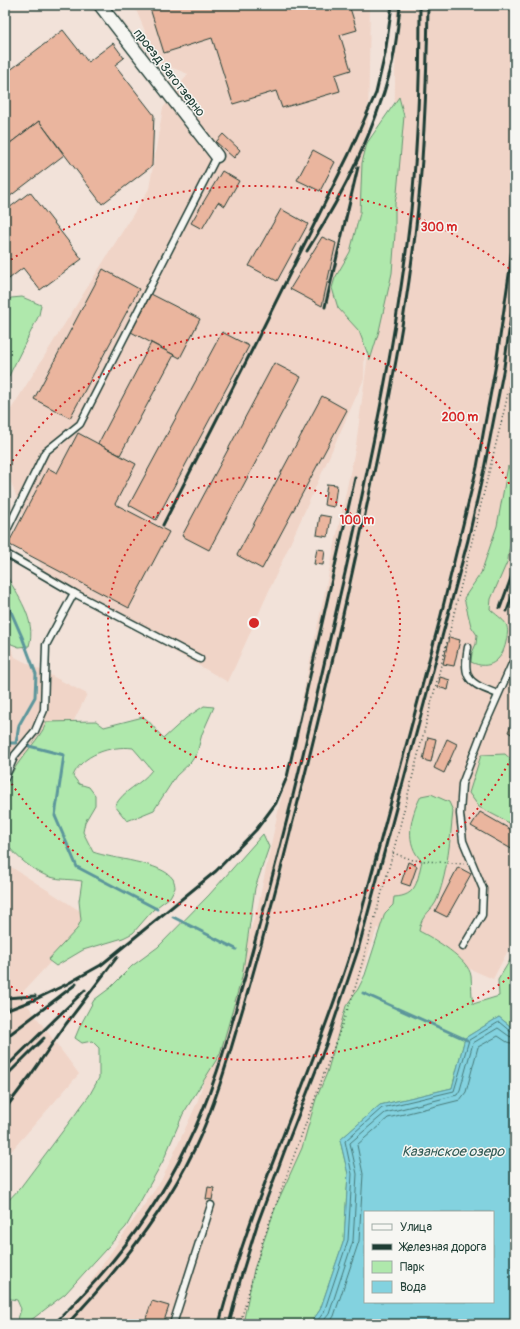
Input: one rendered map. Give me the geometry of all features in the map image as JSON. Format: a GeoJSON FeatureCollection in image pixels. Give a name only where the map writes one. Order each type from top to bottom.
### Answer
{"type":"FeatureCollection","features":[{"type":"Feature","properties":{"kind":"street","name":"проезд Заготзерно"},"geometry":{"type":"LineString","coordinates":[[100,5],[217,156]]}},
{"type":"Feature","properties":{"kind":"lane"},"geometry":{"type":"LineString","coordinates":[[5,534],[45,452],[80,424],[217,156]]}},
{"type":"Feature","properties":{"kind":"lane"},"geometry":{"type":"LineString","coordinates":[[5,553],[74,593],[200,659]]}},
{"type":"Feature","properties":{"kind":"lane"},"geometry":{"type":"LineString","coordinates":[[5,778],[15,755],[35,731],[44,710],[46,645],[74,593]]}},
{"type":"Feature","properties":{"kind":"lane"},"geometry":{"type":"LineString","coordinates":[[468,647],[465,665],[469,680],[478,687],[498,694]]}},
{"type":"Feature","properties":{"kind":"lane"},"geometry":{"type":"LineString","coordinates":[[463,947],[482,915],[483,889],[463,841],[460,814],[462,784],[498,694],[515,657]]}},
{"type":"Feature","properties":{"kind":"lane"},"geometry":{"type":"LineString","coordinates":[[173,1324],[212,1206]]}},
{"type":"Feature","properties":{"kind":"path"},"geometry":{"type":"LineString","coordinates":[[240,1324],[262,1244],[354,992],[393,853],[504,410],[515,350]]}},
{"type":"Feature","properties":{"kind":"path"},"geometry":{"type":"LineString","coordinates":[[393,853],[413,860],[474,865]]}},
{"type":"Feature","properties":{"kind":"shaded area"},"geometry":{"type":"Polygon","coordinates":[[[134,5],[370,5],[364,379],[228,682],[45,578],[5,465],[5,419],[149,189],[163,108],[188,74],[158,62],[134,5]]]}},
{"type":"Feature","properties":{"kind":"shaded area"},"geometry":{"type":"Polygon","coordinates":[[[396,5],[515,5],[515,937],[493,979],[377,928],[247,1324],[61,1324],[161,1181],[197,1103],[258,906],[356,445],[394,158],[396,5]]]}},
{"type":"Feature","properties":{"kind":"shaded area"},"geometry":{"type":"Polygon","coordinates":[[[5,634],[15,657],[87,694],[5,860],[5,634]]]}},
{"type":"Feature","properties":{"kind":"shaded area"},"geometry":{"type":"Polygon","coordinates":[[[5,863],[91,918],[20,995],[79,1074],[5,1158],[5,863]]]}},
{"type":"Feature","properties":{"kind":"green space"},"geometry":{"type":"Polygon","coordinates":[[[399,97],[404,116],[395,203],[395,234],[392,273],[379,331],[370,360],[359,331],[338,308],[332,288],[335,278],[350,252],[360,213],[362,163],[367,143],[399,97]]]}},
{"type":"Feature","properties":{"kind":"green space"},"geometry":{"type":"Polygon","coordinates":[[[22,297],[41,305],[39,315],[5,384],[5,303],[11,298],[22,297]]]}},
{"type":"Feature","properties":{"kind":"green space"},"geometry":{"type":"Polygon","coordinates":[[[508,466],[515,481],[515,532],[509,550],[508,560],[491,599],[490,609],[506,624],[506,642],[498,659],[489,665],[478,665],[471,662],[477,635],[471,626],[464,598],[481,573],[497,526],[508,466]]]}},
{"type":"Feature","properties":{"kind":"green space"},"geometry":{"type":"Polygon","coordinates":[[[5,573],[20,599],[28,617],[31,636],[29,646],[19,647],[9,643],[5,634],[5,573]]]}},
{"type":"Feature","properties":{"kind":"green space"},"geometry":{"type":"Polygon","coordinates":[[[204,706],[214,707],[202,734],[197,753],[191,762],[176,776],[154,810],[127,821],[115,806],[123,795],[143,780],[152,770],[133,748],[115,748],[98,753],[83,762],[73,776],[79,784],[89,787],[95,795],[95,805],[85,822],[83,832],[93,852],[148,865],[158,869],[167,873],[173,879],[175,888],[170,897],[153,910],[133,933],[123,938],[83,950],[56,966],[48,960],[77,929],[81,920],[79,901],[82,881],[58,879],[44,875],[25,863],[5,842],[5,792],[7,783],[17,765],[36,741],[46,724],[45,722],[96,721],[104,727],[143,717],[164,738],[186,718],[204,706]]]}},
{"type":"Feature","properties":{"kind":"green space"},"geometry":{"type":"Polygon","coordinates":[[[505,754],[515,763],[515,826],[479,807],[469,793],[481,755],[505,754]]]}},
{"type":"Feature","properties":{"kind":"green space"},"geometry":{"type":"Polygon","coordinates":[[[431,794],[449,802],[453,811],[444,876],[436,902],[422,920],[419,931],[450,950],[469,969],[473,1004],[499,996],[498,980],[515,952],[515,1030],[499,1017],[465,1038],[452,1088],[380,1105],[340,1140],[348,1174],[344,1240],[320,1310],[310,1324],[243,1324],[254,1269],[277,1203],[302,1148],[316,1099],[327,1073],[346,1006],[358,989],[365,975],[385,913],[393,905],[394,897],[408,894],[415,886],[422,861],[416,854],[413,847],[411,838],[412,821],[421,796],[431,794]]]}},
{"type":"Feature","properties":{"kind":"green space"},"geometry":{"type":"Polygon","coordinates":[[[263,834],[269,847],[255,888],[242,977],[220,1054],[183,1114],[163,1161],[126,1227],[65,1294],[26,1324],[11,1324],[18,1319],[21,1309],[17,1300],[5,1298],[5,1204],[20,1188],[89,1096],[99,1078],[99,1048],[92,1041],[82,1043],[75,1038],[80,1026],[94,1000],[110,988],[132,966],[158,947],[209,895],[263,834]]]}},
{"type":"Feature","properties":{"kind":"water","name":"Казанское озеро"},"geometry":{"type":"Polygon","coordinates":[[[499,1017],[515,1030],[515,1324],[310,1324],[320,1310],[344,1240],[348,1174],[340,1140],[380,1105],[452,1088],[465,1038],[499,1017]]]}},
{"type":"Feature","properties":{"kind":"building"},"geometry":{"type":"Polygon","coordinates":[[[149,5],[349,5],[357,30],[340,35],[351,70],[335,75],[340,91],[282,108],[276,91],[233,104],[212,38],[164,53],[149,5]]]}},
{"type":"Feature","properties":{"kind":"building"},"geometry":{"type":"Polygon","coordinates":[[[63,30],[88,62],[113,43],[124,58],[115,65],[154,115],[152,166],[102,204],[39,121],[5,147],[5,74],[63,30]]]}},
{"type":"Feature","properties":{"kind":"building"},"geometry":{"type":"Polygon","coordinates":[[[39,121],[64,155],[5,200],[5,147],[39,121]]]}},
{"type":"Feature","properties":{"kind":"building"},"geometry":{"type":"Polygon","coordinates":[[[223,134],[240,150],[234,158],[216,142],[223,134]]]}},
{"type":"Feature","properties":{"kind":"building"},"geometry":{"type":"Polygon","coordinates":[[[313,150],[335,162],[320,191],[297,180],[313,150]]]}},
{"type":"Feature","properties":{"kind":"building"},"geometry":{"type":"Polygon","coordinates":[[[222,171],[239,181],[225,206],[218,202],[202,229],[191,223],[222,171]]]}},
{"type":"Feature","properties":{"kind":"building"},"geometry":{"type":"Polygon","coordinates":[[[30,192],[82,259],[40,290],[23,268],[5,282],[5,211],[30,192]]]}},
{"type":"Feature","properties":{"kind":"building"},"geometry":{"type":"Polygon","coordinates":[[[281,209],[308,224],[277,281],[249,266],[281,209]]]}},
{"type":"Feature","properties":{"kind":"building"},"geometry":{"type":"Polygon","coordinates":[[[322,237],[336,243],[322,306],[290,289],[322,237]]]}},
{"type":"Feature","properties":{"kind":"building"},"geometry":{"type":"Polygon","coordinates":[[[103,269],[139,289],[70,418],[34,399],[103,269]]]}},
{"type":"Feature","properties":{"kind":"building"},"geometry":{"type":"Polygon","coordinates":[[[151,294],[200,319],[180,358],[131,332],[151,294]]]}},
{"type":"Feature","properties":{"kind":"building"},"geometry":{"type":"Polygon","coordinates":[[[222,332],[249,346],[156,520],[129,505],[222,332]]]}},
{"type":"Feature","properties":{"kind":"building"},"geometry":{"type":"Polygon","coordinates":[[[151,343],[174,355],[120,455],[98,444],[151,343]]]}},
{"type":"Feature","properties":{"kind":"building"},"geometry":{"type":"Polygon","coordinates":[[[274,363],[301,377],[209,550],[182,536],[274,363]]]}},
{"type":"Feature","properties":{"kind":"building"},"geometry":{"type":"Polygon","coordinates":[[[322,396],[347,410],[262,569],[237,555],[322,396]]]}},
{"type":"Feature","properties":{"kind":"building"},"geometry":{"type":"Polygon","coordinates":[[[78,433],[136,464],[115,504],[169,532],[129,608],[8,544],[48,468],[57,473],[78,433]]]}},
{"type":"Feature","properties":{"kind":"building"},"geometry":{"type":"Polygon","coordinates":[[[327,484],[337,485],[334,507],[324,505],[327,484]]]}},
{"type":"Feature","properties":{"kind":"building"},"geometry":{"type":"Polygon","coordinates":[[[320,515],[331,517],[328,537],[317,535],[320,515]]]}},
{"type":"Feature","properties":{"kind":"building"},"geometry":{"type":"Polygon","coordinates":[[[317,549],[325,550],[323,565],[314,564],[317,549]]]}},
{"type":"Feature","properties":{"kind":"building"},"geometry":{"type":"Polygon","coordinates":[[[449,637],[460,640],[454,666],[443,664],[449,637]]]}},
{"type":"Feature","properties":{"kind":"building"},"geometry":{"type":"Polygon","coordinates":[[[440,677],[450,680],[448,690],[438,687],[440,677]]]}},
{"type":"Feature","properties":{"kind":"building"},"geometry":{"type":"Polygon","coordinates":[[[515,716],[515,736],[508,732],[515,716]]]}},
{"type":"Feature","properties":{"kind":"building"},"geometry":{"type":"Polygon","coordinates":[[[428,737],[436,739],[431,762],[423,760],[428,737]]]}},
{"type":"Feature","properties":{"kind":"building"},"geometry":{"type":"Polygon","coordinates":[[[447,739],[457,744],[444,773],[434,768],[447,739]]]}},
{"type":"Feature","properties":{"kind":"building"},"geometry":{"type":"Polygon","coordinates":[[[480,812],[515,832],[515,851],[471,826],[480,812]]]}},
{"type":"Feature","properties":{"kind":"building"},"geometry":{"type":"Polygon","coordinates":[[[408,862],[417,866],[410,886],[401,883],[408,862]]]}},
{"type":"Feature","properties":{"kind":"building"},"geometry":{"type":"Polygon","coordinates":[[[458,867],[471,874],[447,917],[435,911],[458,867]]]}},
{"type":"Feature","properties":{"kind":"building"},"geometry":{"type":"Polygon","coordinates":[[[208,1187],[214,1188],[212,1200],[206,1199],[208,1187]]]}},
{"type":"Feature","properties":{"kind":"building"},"geometry":{"type":"Polygon","coordinates":[[[152,1301],[169,1306],[163,1324],[144,1324],[152,1301]]]}},
{"type":"Feature","properties":{"kind":"waterway"},"geometry":{"type":"LineString","coordinates":[[5,598],[36,674],[35,697],[19,725],[16,743],[5,743]]}},
{"type":"Feature","properties":{"kind":"waterway"},"geometry":{"type":"LineString","coordinates":[[29,746],[64,755],[55,816],[77,867],[157,909]]}},
{"type":"Feature","properties":{"kind":"waterway"},"geometry":{"type":"LineString","coordinates":[[173,917],[236,949]]}},
{"type":"Feature","properties":{"kind":"waterway"},"geometry":{"type":"LineString","coordinates":[[363,993],[467,1040]]}},
{"type":"Feature","properties":{"kind":"railway"},"geometry":{"type":"LineString","coordinates":[[163,525],[349,154],[376,93],[385,54],[392,5]]}},
{"type":"Feature","properties":{"kind":"railway"},"geometry":{"type":"LineString","coordinates":[[307,251],[344,187],[375,119],[392,64],[400,5]]}},
{"type":"Feature","properties":{"kind":"railway"},"geometry":{"type":"LineString","coordinates":[[54,1324],[93,1284],[129,1240],[145,1218],[174,1170],[196,1127],[211,1090],[252,953],[292,799],[345,573],[389,363],[408,236],[414,178],[419,92],[420,5]]}},
{"type":"Feature","properties":{"kind":"railway"},"geometry":{"type":"LineString","coordinates":[[67,1324],[121,1263],[153,1220],[182,1174],[208,1118],[220,1085],[260,948],[336,647],[376,462],[398,349],[410,273],[421,178],[426,92],[428,5]]}},
{"type":"Feature","properties":{"kind":"railway"},"geometry":{"type":"LineString","coordinates":[[325,307],[358,167]]}},
{"type":"Feature","properties":{"kind":"railway"},"geometry":{"type":"LineString","coordinates":[[219,1324],[248,1229],[319,1044],[351,951],[440,619],[477,467],[496,364],[510,268],[515,213]]}},
{"type":"Feature","properties":{"kind":"railway"},"geometry":{"type":"LineString","coordinates":[[229,1324],[241,1277],[257,1225],[327,1042],[358,950],[468,540],[504,367],[515,289]]}},
{"type":"Feature","properties":{"kind":"railway"},"geometry":{"type":"LineString","coordinates":[[5,1011],[34,1000],[101,965],[216,871],[256,830],[276,803],[287,777],[355,478]]}},
{"type":"Feature","properties":{"kind":"railway"},"geometry":{"type":"LineString","coordinates":[[500,608],[515,567]]}},
{"type":"Feature","properties":{"kind":"railway"},"geometry":{"type":"LineString","coordinates":[[507,611],[515,588]]}},
{"type":"Feature","properties":{"kind":"railway"},"geometry":{"type":"LineString","coordinates":[[5,1109],[66,1024],[117,957]]}},
{"type":"Feature","properties":{"kind":"railway"},"geometry":{"type":"LineString","coordinates":[[5,1038],[76,984]]}},
{"type":"Feature","properties":{"kind":"railway"},"geometry":{"type":"LineString","coordinates":[[5,1068],[85,990]]}},
{"type":"Feature","properties":{"kind":"railway"},"geometry":{"type":"LineString","coordinates":[[5,998],[35,996]]}},
{"type":"Feature","properties":{"kind":"railway"},"geometry":{"type":"LineString","coordinates":[[5,1077],[44,1038]]}}]}
